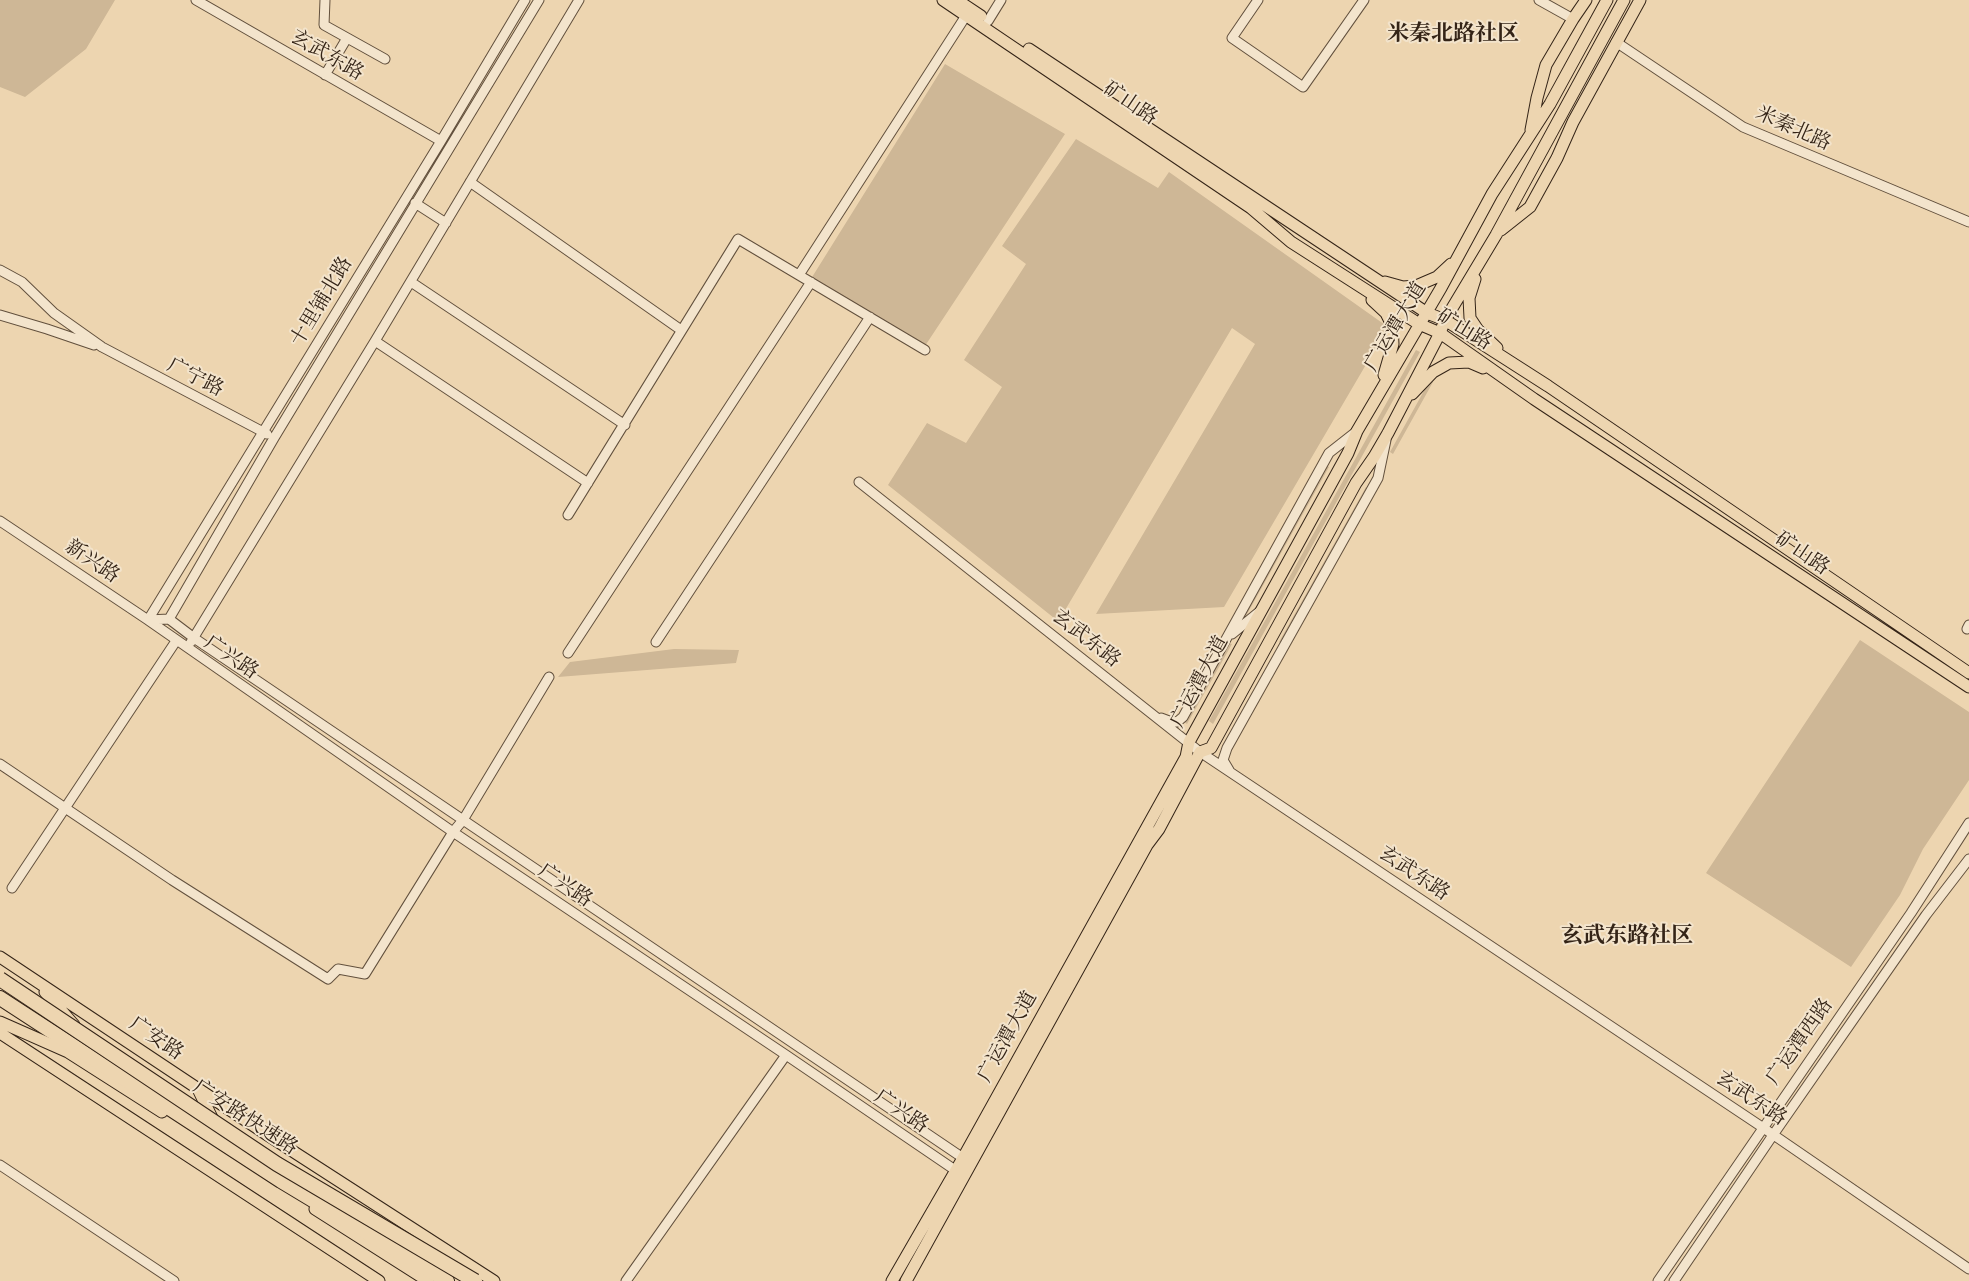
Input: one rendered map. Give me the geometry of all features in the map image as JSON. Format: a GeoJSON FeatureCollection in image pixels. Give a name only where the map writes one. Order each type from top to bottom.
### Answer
{"type":"FeatureCollection","features":[{"type":"Feature","properties":{"kind":"highway","name":"广安路快速路"},"geometry":{"type":"LineString","coordinates":[[0,978],[277,1164],[475,1281]]}},
{"type":"Feature","properties":{"kind":"highway","name":"广安路快速路"},"geometry":{"type":"LineString","coordinates":[[0,998],[280,1182],[449,1281]]}},
{"type":"Feature","properties":{"kind":"main road","name":"矿山路"},"geometry":{"type":"LineString","coordinates":[[943,0],[988,22],[1427,313],[1444,320],[1521,369],[1969,672]]}},
{"type":"Feature","properties":{"kind":"main road","name":"矿山路"},"geometry":{"type":"LineString","coordinates":[[957,0],[968,12],[1251,208],[1291,242],[1419,324],[1440,333],[1969,688]]}},
{"type":"Feature","properties":{"kind":"main road"},"geometry":{"type":"LineString","coordinates":[[1530,137],[1537,98],[1546,65],[1586,0]]}},
{"type":"Feature","properties":{"kind":"main road","name":"广运潭大道"},"geometry":{"type":"LineString","coordinates":[[906,1281],[962,1181],[965,1164],[1186,757],[1188,742],[1348,453],[1358,430],[1427,313],[1492,194],[1550,104],[1607,0]]}},
{"type":"Feature","properties":{"kind":"main road","name":"广运潭大道"},"geometry":{"type":"LineString","coordinates":[[892,1281],[955,1170],[965,1164],[1200,752],[1211,748],[1356,483],[1388,433],[1440,333],[1444,320],[1496,234],[1624,0]]}},
{"type":"Feature","properties":{"kind":"main road"},"geometry":{"type":"LineString","coordinates":[[1496,234],[1530,207],[1557,158],[1573,122],[1640,0]]}},
{"type":"Feature","properties":{"kind":"main road"},"geometry":{"type":"LineString","coordinates":[[1369,275],[1394,285],[1416,286],[1436,277],[1459,255]]}},
{"type":"Feature","properties":{"kind":"main road"},"geometry":{"type":"LineString","coordinates":[[1483,256],[1468,298],[1470,318],[1483,335],[1521,369]]}},
{"type":"Feature","properties":{"kind":"main road"},"geometry":{"type":"LineString","coordinates":[[1350,281],[1384,311],[1392,325],[1393,344],[1378,395]]}},
{"type":"Feature","properties":{"kind":"main road"},"geometry":{"type":"LineString","coordinates":[[1403,404],[1433,372],[1449,363],[1472,363],[1506,379]]}},
{"type":"Feature","properties":{"kind":"main road","name":"广安路"},"geometry":{"type":"LineString","coordinates":[[0,958],[494,1281]]}},
{"type":"Feature","properties":{"kind":"main road"},"geometry":{"type":"LineString","coordinates":[[33,979],[96,1049],[449,1281]]}},
{"type":"Feature","properties":{"kind":"main road"},"geometry":{"type":"LineString","coordinates":[[0,1022],[68,1052],[428,1281]]}},
{"type":"Feature","properties":{"kind":"main road"},"geometry":{"type":"LineString","coordinates":[[0,1033],[379,1281]]}},
{"type":"Feature","properties":{"kind":"main road"},"geometry":{"type":"LineString","coordinates":[[198,1089],[217,1128]]}},
{"type":"Feature","properties":{"kind":"street","name":"玄武东路"},"geometry":{"type":"LineString","coordinates":[[196,0],[441,141]]}},
{"type":"Feature","properties":{"kind":"street"},"geometry":{"type":"LineString","coordinates":[[325,0],[324,25],[385,59]]}},
{"type":"Feature","properties":{"kind":"street","name":"十里铺北路"},"geometry":{"type":"LineString","coordinates":[[148,620],[441,141],[524,0]]}},
{"type":"Feature","properties":{"kind":"street","name":"十里铺北路"},"geometry":{"type":"LineString","coordinates":[[168,619],[274,438],[539,0]]}},
{"type":"Feature","properties":{"kind":"street"},"geometry":{"type":"LineString","coordinates":[[186,649],[411,282],[579,0]]}},
{"type":"Feature","properties":{"kind":"street"},"geometry":{"type":"LineString","coordinates":[[988,22],[1001,0]]}},
{"type":"Feature","properties":{"kind":"street"},"geometry":{"type":"LineString","coordinates":[[1258,0],[1232,38],[1303,87],[1364,0]]}},
{"type":"Feature","properties":{"kind":"street"},"geometry":{"type":"LineString","coordinates":[[1539,0],[1573,19]]}},
{"type":"Feature","properties":{"kind":"street"},"geometry":{"type":"LineString","coordinates":[[799,275],[968,12]]}},
{"type":"Feature","properties":{"kind":"street"},"geometry":{"type":"LineString","coordinates":[[325,75],[347,38]]}},
{"type":"Feature","properties":{"kind":"street","name":"米秦北路"},"geometry":{"type":"LineString","coordinates":[[1616,42],[1743,127],[1969,222]]}},
{"type":"Feature","properties":{"kind":"street"},"geometry":{"type":"LineString","coordinates":[[470,182],[681,330]]}},
{"type":"Feature","properties":{"kind":"street"},"geometry":{"type":"LineString","coordinates":[[415,203],[446,223]]}},
{"type":"Feature","properties":{"kind":"street"},"geometry":{"type":"LineString","coordinates":[[568,515],[738,239],[925,350]]}},
{"type":"Feature","properties":{"kind":"street","name":"广宁路"},"geometry":{"type":"LineString","coordinates":[[0,270],[22,282],[59,317],[102,347],[157,378],[274,438]]}},
{"type":"Feature","properties":{"kind":"street"},"geometry":{"type":"LineString","coordinates":[[411,282],[625,425]]}},
{"type":"Feature","properties":{"kind":"street"},"geometry":{"type":"LineString","coordinates":[[568,653],[811,282]]}},
{"type":"Feature","properties":{"kind":"street","name":"广宁路"},"geometry":{"type":"LineString","coordinates":[[0,315],[48,328],[102,347]]}},
{"type":"Feature","properties":{"kind":"street"},"geometry":{"type":"LineString","coordinates":[[656,642],[870,317]]}},
{"type":"Feature","properties":{"kind":"street"},"geometry":{"type":"LineString","coordinates":[[375,341],[588,483]]}},
{"type":"Feature","properties":{"kind":"street"},"geometry":{"type":"LineString","coordinates":[[1151,713],[1169,722],[1180,720],[1330,453],[1358,430]]}},
{"type":"Feature","properties":{"kind":"street"},"geometry":{"type":"LineString","coordinates":[[1233,773],[1223,760],[1227,748],[1378,478],[1388,433]]}},
{"type":"Feature","properties":{"kind":"street","name":"玄武东路"},"geometry":{"type":"LineString","coordinates":[[859,482],[1200,752],[1773,1134],[1969,1269]]}},
{"type":"Feature","properties":{"kind":"street","name":"新兴路"},"geometry":{"type":"LineString","coordinates":[[0,521],[148,620]]}},
{"type":"Feature","properties":{"kind":"street"},"geometry":{"type":"LineString","coordinates":[[1227,638],[1261,610]]}},
{"type":"Feature","properties":{"kind":"street"},"geometry":{"type":"LineString","coordinates":[[148,620],[168,619]]}},
{"type":"Feature","properties":{"kind":"street","name":"广兴路"},"geometry":{"type":"LineString","coordinates":[[168,619],[965,1164]]}},
{"type":"Feature","properties":{"kind":"street","name":"广兴路"},"geometry":{"type":"LineString","coordinates":[[148,620],[186,649],[453,832],[955,1170],[962,1181]]}},
{"type":"Feature","properties":{"kind":"street"},"geometry":{"type":"LineString","coordinates":[[12,888],[176,641]]}},
{"type":"Feature","properties":{"kind":"street"},"geometry":{"type":"LineString","coordinates":[[0,764],[172,880],[328,979],[338,969],[365,974],[453,832],[463,820],[549,676]]}},
{"type":"Feature","properties":{"kind":"street","name":"广运潭西路"},"geometry":{"type":"LineString","coordinates":[[1658,1281],[1762,1127],[1911,913],[1969,823]]}},
{"type":"Feature","properties":{"kind":"street","name":"广运潭西路"},"geometry":{"type":"LineString","coordinates":[[1674,1281],[1773,1134],[1926,915],[1969,860]]}},
{"type":"Feature","properties":{"kind":"street"},"geometry":{"type":"LineString","coordinates":[[626,1281],[786,1055]]}},
{"type":"Feature","properties":{"kind":"street"},"geometry":{"type":"LineString","coordinates":[[0,1165],[174,1281]]}},
{"type":"Feature","properties":{"kind":"shaded area"},"geometry":{"type":"Polygon","coordinates":[[[0,0],[115,0],[86,49],[25,97],[0,87],[0,0]]]}},
{"type":"Feature","properties":{"kind":"shaded area"},"geometry":{"type":"Polygon","coordinates":[[[945,64],[1065,134],[923,349],[809,282],[945,64]]]}},
{"type":"Feature","properties":{"kind":"shaded area"},"geometry":{"type":"Polygon","coordinates":[[[1076,139],[1158,188],[1169,172],[1388,327],[1224,607],[1096,614],[1255,344],[1232,328],[1061,617],[1054,618],[888,485],[927,423],[966,443],[1002,387],[964,360],[1026,264],[1002,246],[1076,139]]]}},
{"type":"Feature","properties":{"kind":"shaded area"},"geometry":{"type":"Polygon","coordinates":[[[1416,350],[1420,352],[1213,724],[1209,721],[1416,350]]]}},
{"type":"Feature","properties":{"kind":"shaded area"},"geometry":{"type":"Polygon","coordinates":[[[1430,380],[1433,382],[1393,454],[1390,452],[1430,380]]]}},
{"type":"Feature","properties":{"kind":"shaded area"},"geometry":{"type":"Polygon","coordinates":[[[1326,465],[1329,467],[1246,616],[1243,614],[1326,465]]]}},
{"type":"Feature","properties":{"kind":"shaded area"},"geometry":{"type":"Polygon","coordinates":[[[1366,487],[1369,489],[1283,644],[1279,642],[1366,487]]]}},
{"type":"Feature","properties":{"kind":"shaded area"},"geometry":{"type":"Polygon","coordinates":[[[1860,640],[1969,712],[1969,780],[1923,849],[1900,895],[1851,967],[1706,873],[1860,640]]]}},
{"type":"Feature","properties":{"kind":"shaded area"},"geometry":{"type":"Polygon","coordinates":[[[1227,642],[1232,644],[1187,724],[1183,721],[1227,642]]]}},
{"type":"Feature","properties":{"kind":"shaded area"},"geometry":{"type":"Polygon","coordinates":[[[674,649],[739,650],[736,663],[558,677],[570,662],[674,649]]]}},
{"type":"Feature","properties":{"kind":"district","name":"米秦北路社区"},"geometry":{"type":"Point","coordinates":[1453,34]}},
{"type":"Feature","properties":{"kind":"district","name":"玄武东路社区"},"geometry":{"type":"Point","coordinates":[1627,936]}}]}
